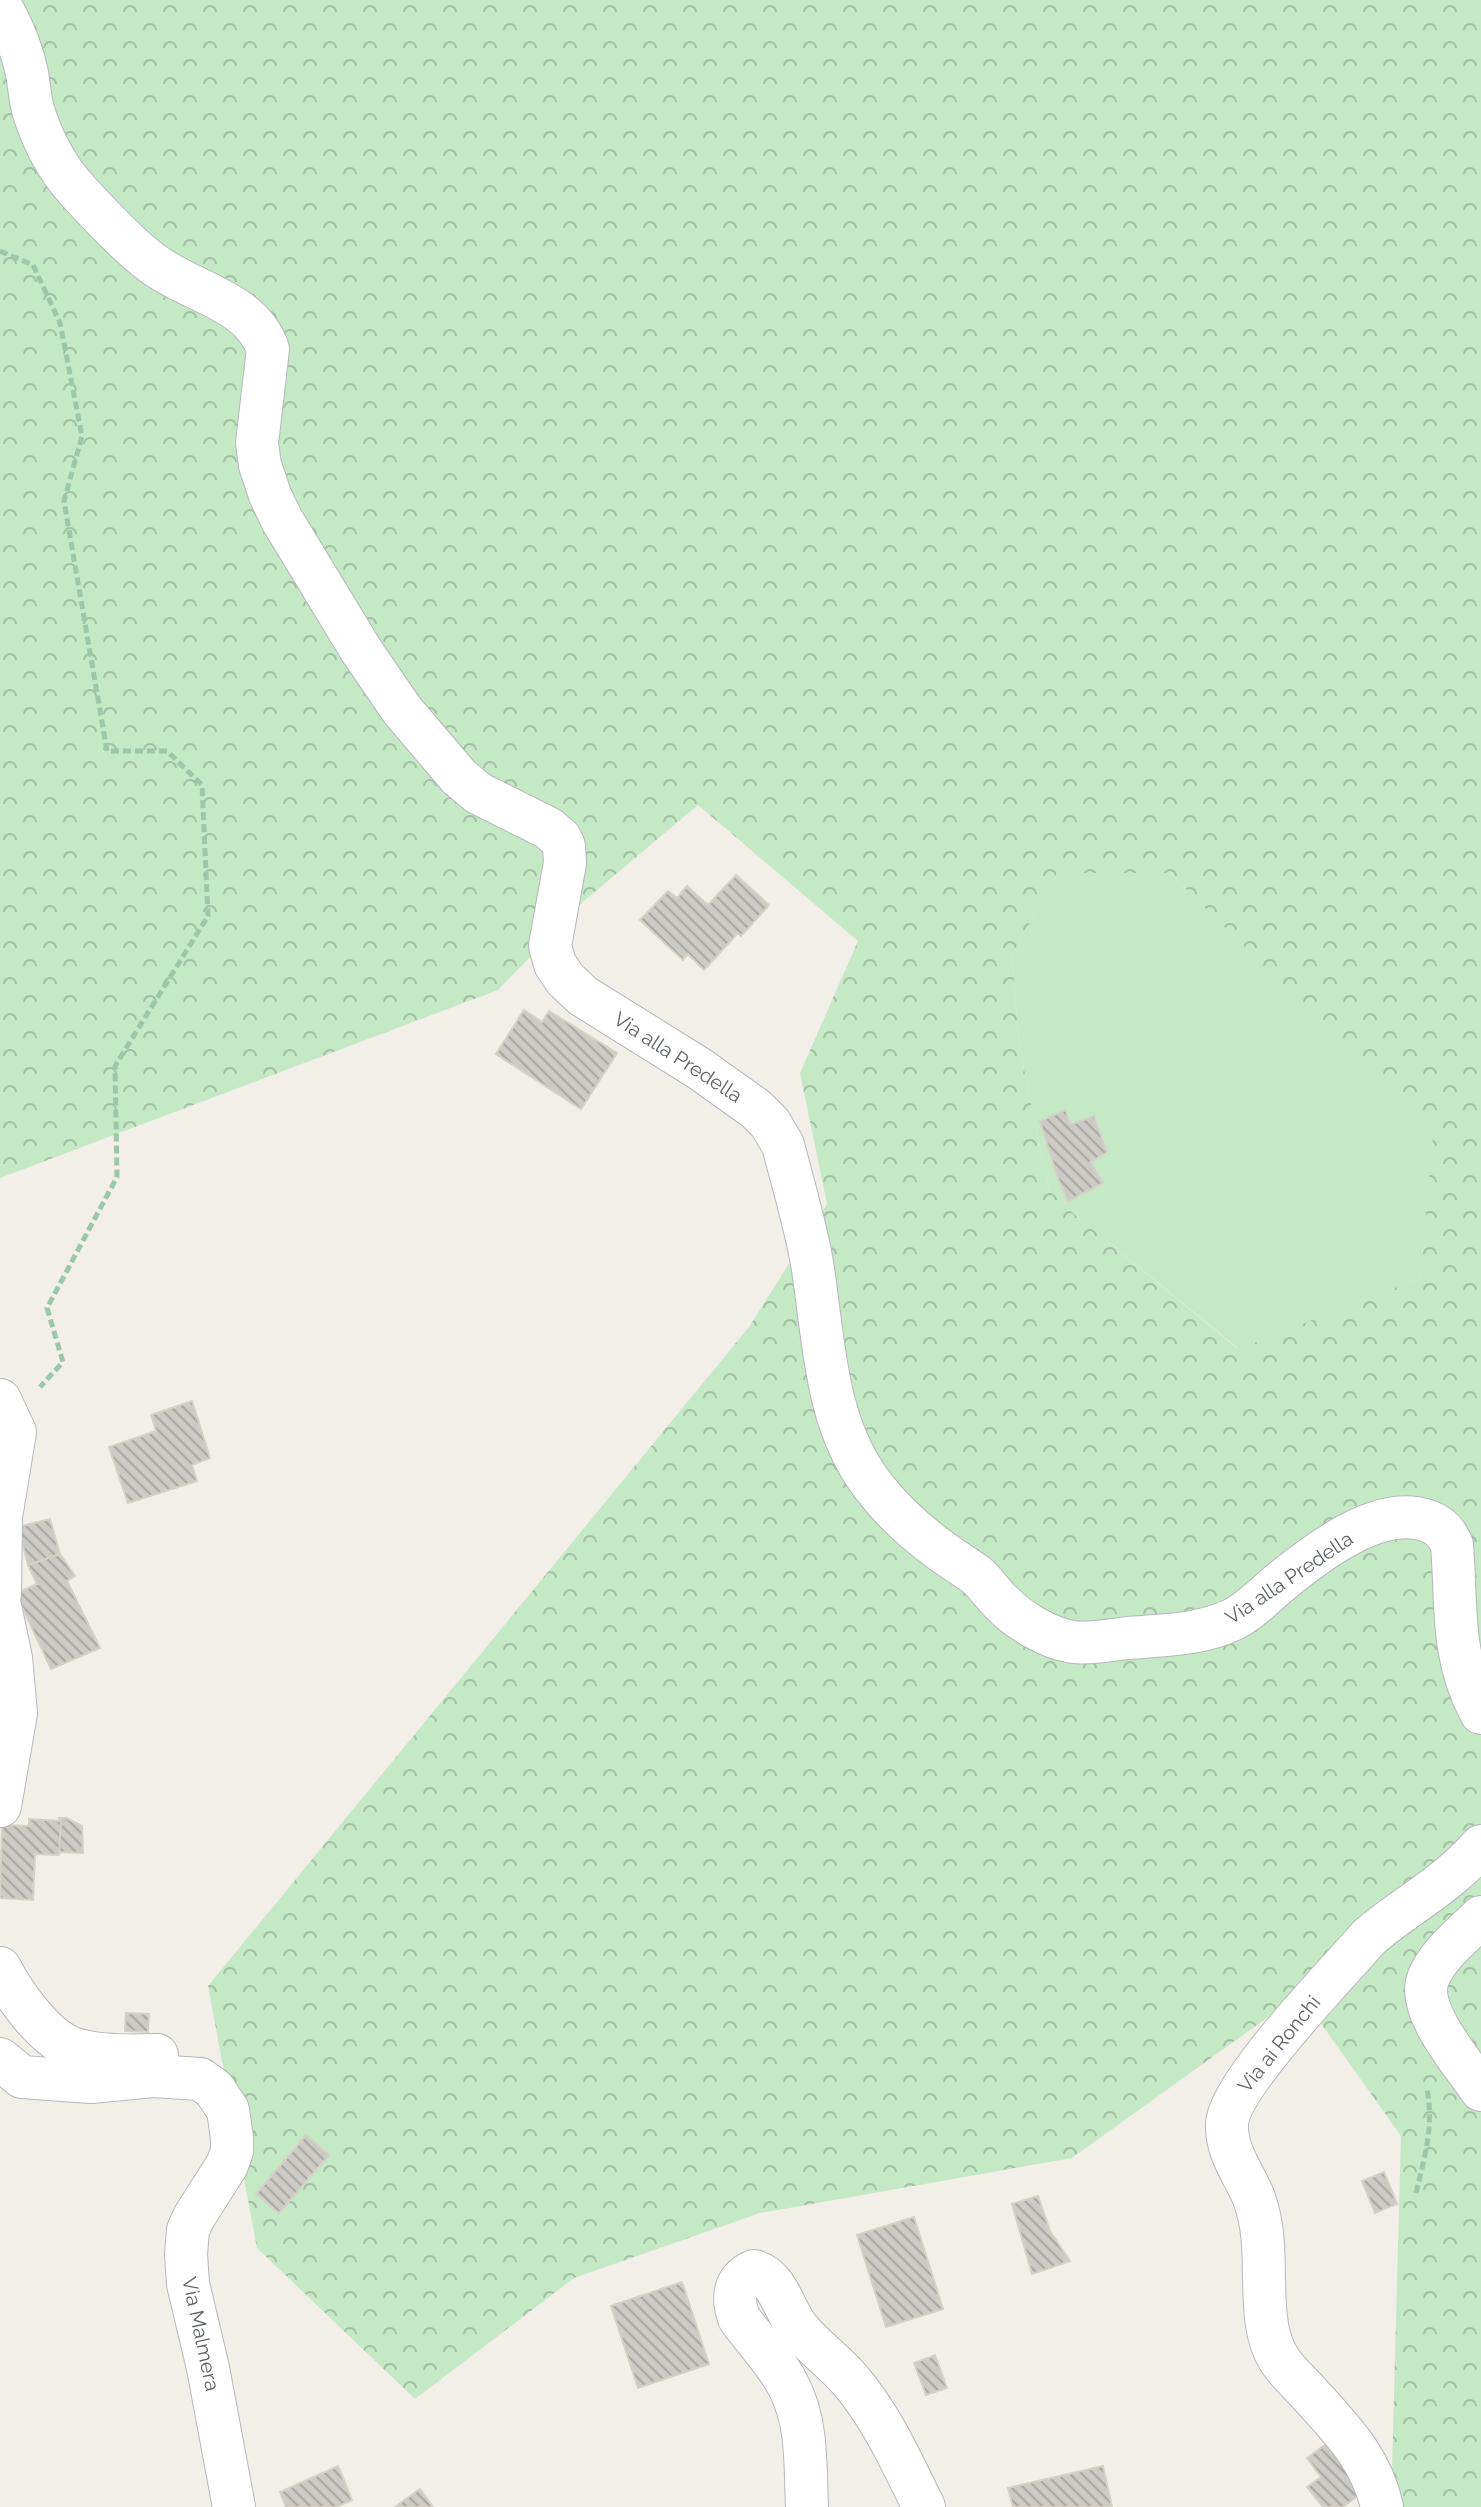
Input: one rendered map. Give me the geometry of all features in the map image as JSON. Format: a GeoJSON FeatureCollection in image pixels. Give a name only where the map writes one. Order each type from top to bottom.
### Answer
{"type":"FeatureCollection","features":[{"type":"Feature","properties":{"kind":"street","name":"Via alla Predella"},"geometry":{"type":"LineString","coordinates":[[0,5],[19,45],[33,108],[44,140],[76,189],[150,262],[243,314],[263,337],[268,349],[257,443],[260,465],[282,520],[361,650],[402,710],[459,777],[478,793],[548,828],[560,838],[565,863],[550,946],[555,964],[565,979],[583,996],[700,1069],[756,1109],[778,1134],[811,1259],[824,1366],[855,1456],[869,1481],[888,1503],[917,1532],[974,1573],[1018,1616],[1041,1631],[1075,1642],[1196,1632],[1220,1625],[1252,1608],[1310,1559],[1367,1526],[1394,1518],[1427,1520],[1441,1528],[1452,1545],[1456,1635],[1464,1670],[1481,1713]]}},
{"type":"Feature","properties":{"kind":"street"},"geometry":{"type":"LineString","coordinates":[[0,1594],[7,1416]]}},
{"type":"Feature","properties":{"kind":"street"},"geometry":{"type":"LineString","coordinates":[[0,1606],[11,1658],[16,1713],[0,1806]]}},
{"type":"Feature","properties":{"kind":"street","name":"Via ai Ronchi"},"geometry":{"type":"LineString","coordinates":[[1382,2507],[1373,2475],[1364,2459],[1348,2436],[1281,2363],[1272,2348],[1259,2216],[1254,2198],[1236,2163],[1227,2125],[1233,2102],[1256,2067],[1369,1937],[1433,1892],[1481,1846]]}},
{"type":"Feature","properties":{"kind":"street"},"geometry":{"type":"LineString","coordinates":[[1481,1917],[1435,1966],[1426,1991],[1427,2005],[1434,2020],[1481,2090]]}},
{"type":"Feature","properties":{"kind":"street","name":"Via Malmera"},"geometry":{"type":"LineString","coordinates":[[0,1968],[11,1990],[40,2026],[74,2049],[132,2056],[183,2054],[205,2067],[208,2083],[228,2110],[232,2151],[227,2165],[188,2230],[186,2254],[188,2284],[225,2450],[234,2507]]}},
{"type":"Feature","properties":{"kind":"street"},"geometry":{"type":"LineString","coordinates":[[0,2059],[22,2077],[91,2082],[153,2076],[200,2079],[208,2083]]}},
{"type":"Feature","properties":{"kind":"street"},"geometry":{"type":"LineString","coordinates":[[807,2507],[802,2425],[797,2405],[789,2386],[739,2318],[736,2309],[734,2300],[739,2281],[754,2271],[772,2282],[796,2326],[849,2378],[874,2411],[924,2507]]}},
{"type":"Feature","properties":{"kind":"path"},"geometry":{"type":"LineString","coordinates":[[0,251],[33,265],[60,323],[82,436],[64,501],[107,751],[167,751],[202,785],[208,916],[115,1066],[117,1177],[47,1308],[63,1362],[22,1408],[7,1416]]}},
{"type":"Feature","properties":{"kind":"green space"},"geometry":{"type":"Polygon","coordinates":[[[0,0],[1481,0],[1481,2507],[1391,2507],[1401,2136],[1300,1994],[1072,2158],[760,2213],[574,2278],[415,2399],[257,2248],[208,1986],[749,1327],[827,1204],[800,1073],[858,941],[698,805],[584,901],[498,990],[0,1178],[0,0]],[[1057,873],[1012,955],[1019,1045],[1049,1190],[1238,1349],[1420,1278],[1433,1134],[1170,873],[1057,873]]]}},
{"type":"Feature","properties":{"kind":"green space"},"geometry":{"type":"Polygon","coordinates":[[[1057,873],[1170,873],[1434,1134],[1420,1278],[1239,1349],[1075,1215],[1049,1190],[1019,1045],[1012,955],[1057,873]]]}},
{"type":"Feature","properties":{"kind":"building"},"geometry":{"type":"Polygon","coordinates":[[[736,875],[769,905],[704,970],[688,954],[683,960],[640,920],[668,891],[677,898],[687,886],[708,905],[736,875]]]}},
{"type":"Feature","properties":{"kind":"building"},"geometry":{"type":"Polygon","coordinates":[[[524,1010],[542,1022],[549,1011],[617,1053],[581,1109],[496,1054],[524,1010]]]}},
{"type":"Feature","properties":{"kind":"building"},"geometry":{"type":"Polygon","coordinates":[[[1066,1110],[1070,1125],[1094,1116],[1107,1153],[1090,1162],[1103,1183],[1068,1201],[1040,1121],[1066,1110]]]}},
{"type":"Feature","properties":{"kind":"building"},"geometry":{"type":"Polygon","coordinates":[[[192,1401],[210,1458],[192,1465],[197,1481],[128,1503],[109,1447],[156,1431],[151,1415],[192,1401]]]}},
{"type":"Feature","properties":{"kind":"building"},"geometry":{"type":"Polygon","coordinates":[[[50,1519],[60,1554],[28,1565],[18,1527],[50,1519]]]}},
{"type":"Feature","properties":{"kind":"building"},"geometry":{"type":"Polygon","coordinates":[[[60,1554],[75,1576],[67,1581],[100,1648],[51,1669],[16,1594],[37,1584],[28,1565],[60,1554]]]}},
{"type":"Feature","properties":{"kind":"building"},"geometry":{"type":"Polygon","coordinates":[[[59,1818],[82,1826],[83,1853],[59,1852],[59,1818]]]}},
{"type":"Feature","properties":{"kind":"building"},"geometry":{"type":"Polygon","coordinates":[[[29,1819],[61,1821],[59,1855],[35,1854],[33,1900],[0,1898],[2,1825],[29,1826],[29,1819]]]}},
{"type":"Feature","properties":{"kind":"building"},"geometry":{"type":"Polygon","coordinates":[[[126,2013],[149,2014],[148,2032],[125,2031],[126,2013]]]}},
{"type":"Feature","properties":{"kind":"building"},"geometry":{"type":"Polygon","coordinates":[[[306,2135],[329,2155],[279,2213],[256,2194],[306,2135]]]}},
{"type":"Feature","properties":{"kind":"building"},"geometry":{"type":"Polygon","coordinates":[[[1384,2172],[1397,2204],[1375,2213],[1362,2181],[1384,2172]]]}},
{"type":"Feature","properties":{"kind":"building"},"geometry":{"type":"Polygon","coordinates":[[[1038,2196],[1050,2231],[1070,2261],[1032,2274],[1012,2204],[1038,2196]]]}},
{"type":"Feature","properties":{"kind":"building"},"geometry":{"type":"Polygon","coordinates":[[[914,2217],[943,2309],[886,2327],[857,2235],[914,2217]]]}},
{"type":"Feature","properties":{"kind":"building"},"geometry":{"type":"Polygon","coordinates":[[[682,2282],[709,2364],[638,2388],[611,2306],[682,2282]]]}},
{"type":"Feature","properties":{"kind":"building"},"geometry":{"type":"Polygon","coordinates":[[[935,2355],[947,2388],[926,2395],[914,2363],[935,2355]]]}},
{"type":"Feature","properties":{"kind":"building"},"geometry":{"type":"Polygon","coordinates":[[[1329,2442],[1365,2490],[1343,2507],[1323,2507],[1307,2487],[1321,2477],[1307,2458],[1329,2442]]]}},
{"type":"Feature","properties":{"kind":"building"},"geometry":{"type":"Polygon","coordinates":[[[338,2466],[352,2500],[337,2507],[286,2507],[280,2492],[338,2466]]]}},
{"type":"Feature","properties":{"kind":"building"},"geometry":{"type":"Polygon","coordinates":[[[1103,2466],[1112,2507],[1013,2507],[1008,2488],[1103,2466]]]}},
{"type":"Feature","properties":{"kind":"building"},"geometry":{"type":"Polygon","coordinates":[[[420,2489],[433,2507],[395,2507],[420,2489]]]}}]}
